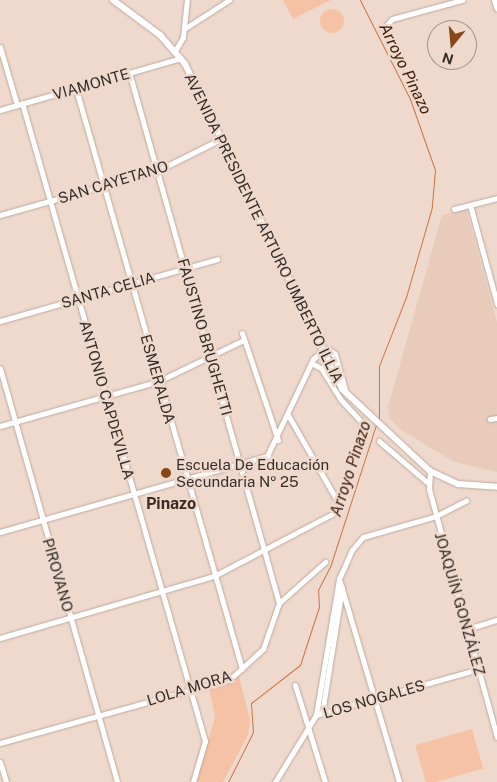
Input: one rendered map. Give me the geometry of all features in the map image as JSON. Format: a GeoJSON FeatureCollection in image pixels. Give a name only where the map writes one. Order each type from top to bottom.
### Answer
{"type":"FeatureCollection","features":[{"type":"Feature","properties":{"kind":"main road","name":"AVENIDA PRESIDENTE ARTURO UMBERTO ILLIA"},"geometry":{"type":"LineString","coordinates":[[113,0],[181,58],[321,352],[347,396],[430,471],[458,484],[497,487]]}},
{"type":"Feature","properties":{"kind":"main road"},"geometry":{"type":"LineString","coordinates":[[321,352],[329,350],[336,356],[347,396]]}},
{"type":"Feature","properties":{"kind":"street"},"geometry":{"type":"LineString","coordinates":[[175,51],[184,29],[187,0]]}},
{"type":"Feature","properties":{"kind":"street"},"geometry":{"type":"LineString","coordinates":[[184,29],[229,0]]}},
{"type":"Feature","properties":{"kind":"street"},"geometry":{"type":"LineString","coordinates":[[384,28],[392,19],[462,0]]}},
{"type":"Feature","properties":{"kind":"street"},"geometry":{"type":"LineString","coordinates":[[494,0],[497,9]]}},
{"type":"Feature","properties":{"kind":"street","name":"ANTONIO CAPDEVILLA"},"geometry":{"type":"LineString","coordinates":[[0,47],[51,202],[205,746],[193,782]]}},
{"type":"Feature","properties":{"kind":"street","name":"VIAMONTE"},"geometry":{"type":"LineString","coordinates":[[0,110],[181,58]]}},
{"type":"Feature","properties":{"kind":"street","name":"FAUSTINO BRUGHETTI"},"geometry":{"type":"LineString","coordinates":[[129,72],[266,549],[279,603]]}},
{"type":"Feature","properties":{"kind":"street","name":"ESMERALDA"},"geometry":{"type":"LineString","coordinates":[[76,89],[242,669]]}},
{"type":"Feature","properties":{"kind":"street","name":"SAN CAYETANO"},"geometry":{"type":"LineString","coordinates":[[0,215],[157,171],[221,139]]}},
{"type":"Feature","properties":{"kind":"street"},"geometry":{"type":"LineString","coordinates":[[454,209],[497,198]]}},
{"type":"Feature","properties":{"kind":"street"},"geometry":{"type":"LineString","coordinates":[[470,205],[495,286],[497,304]]}},
{"type":"Feature","properties":{"kind":"street","name":"SANTA CELIA"},"geometry":{"type":"LineString","coordinates":[[0,321],[217,259]]}},
{"type":"Feature","properties":{"kind":"street"},"geometry":{"type":"LineString","coordinates":[[242,333],[278,440]]}},
{"type":"Feature","properties":{"kind":"street"},"geometry":{"type":"LineString","coordinates":[[0,426],[160,381],[244,340]]}},
{"type":"Feature","properties":{"kind":"street"},"geometry":{"type":"LineString","coordinates":[[0,532],[241,466],[267,456],[278,440],[311,364],[321,352]]}},
{"type":"Feature","properties":{"kind":"street"},"geometry":{"type":"LineString","coordinates":[[311,364],[321,368],[340,400],[367,428]]}},
{"type":"Feature","properties":{"kind":"street","name":"PIROVANO"},"geometry":{"type":"LineString","coordinates":[[0,368],[117,782]]}},
{"type":"Feature","properties":{"kind":"street"},"geometry":{"type":"LineString","coordinates":[[0,638],[214,576],[339,509],[288,415]]}},
{"type":"Feature","properties":{"kind":"street"},"geometry":{"type":"LineString","coordinates":[[490,419],[497,418]]}},
{"type":"Feature","properties":{"kind":"street"},"geometry":{"type":"LineString","coordinates":[[379,441],[428,484]]}},
{"type":"Feature","properties":{"kind":"street","name":"JOAQUÍN GONZÁLEZ"},"geometry":{"type":"LineString","coordinates":[[430,471],[428,484],[436,516],[497,737]]}},
{"type":"Feature","properties":{"kind":"street"},"geometry":{"type":"LineString","coordinates":[[316,715],[339,579],[345,560],[363,538],[436,516],[466,501]]}},
{"type":"Feature","properties":{"kind":"street"},"geometry":{"type":"LineString","coordinates":[[279,603],[314,577],[324,562]]}},
{"type":"Feature","properties":{"kind":"street"},"geometry":{"type":"LineString","coordinates":[[339,579],[343,585],[399,782]]}},
{"type":"Feature","properties":{"kind":"street"},"geometry":{"type":"LineString","coordinates":[[322,713],[343,585]]}},
{"type":"Feature","properties":{"kind":"street","name":"LOLA MORA"},"geometry":{"type":"LineString","coordinates":[[0,744],[98,714],[230,679],[263,649],[279,603]]}},
{"type":"Feature","properties":{"kind":"street"},"geometry":{"type":"LineString","coordinates":[[467,629],[497,620]]}},
{"type":"Feature","properties":{"kind":"street","name":"LOS NOGALES"},"geometry":{"type":"LineString","coordinates":[[275,782],[316,715],[478,669]]}},
{"type":"Feature","properties":{"kind":"street"},"geometry":{"type":"LineString","coordinates":[[295,685],[309,725],[325,782]]}},
{"type":"Feature","properties":{"kind":"street"},"geometry":{"type":"LineString","coordinates":[[0,762],[6,782]]}},
{"type":"Feature","properties":{"kind":"shaded area"},"geometry":{"type":"Polygon","coordinates":[[[283,0],[331,0],[293,19],[283,0]]]}},
{"type":"Feature","properties":{"kind":"shaded area"},"geometry":{"type":"Polygon","coordinates":[[[332,9],[337,10],[343,16],[343,26],[337,32],[332,33],[327,32],[321,26],[320,21],[321,16],[327,10],[332,9]]]}},
{"type":"Feature","properties":{"kind":"shaded area"},"geometry":{"type":"Polygon","coordinates":[[[466,209],[497,322],[497,472],[454,462],[401,430],[390,419],[388,407],[442,215],[466,209]]]}},
{"type":"Feature","properties":{"kind":"shaded area"},"geometry":{"type":"Polygon","coordinates":[[[239,676],[250,720],[248,735],[223,782],[196,782],[215,717],[209,687],[239,676]]]}},
{"type":"Feature","properties":{"kind":"shaded area"},"geometry":{"type":"Polygon","coordinates":[[[472,729],[483,768],[436,782],[426,782],[415,745],[472,729]]]}},
{"type":"Feature","properties":{"kind":"waterway","name":"Arroyo Pinazo"},"geometry":{"type":"LineString","coordinates":[[360,0],[410,99],[435,170],[432,207],[406,297],[379,366],[379,419]]}},
{"type":"Feature","properties":{"kind":"waterway","name":"Arroyo Pinazo"},"geometry":{"type":"LineString","coordinates":[[228,782],[253,732],[251,703],[300,665],[319,607],[318,590],[331,564],[376,425]]}},
{"type":"Feature","properties":{"kind":"place","name":"Escuela De Educación Secundaria Nº 25"},"geometry":{"type":"Point","coordinates":[166,473]}},
{"type":"Feature","properties":{"kind":"district","name":"Pinazo"},"geometry":{"type":"Point","coordinates":[171,504]}}]}
